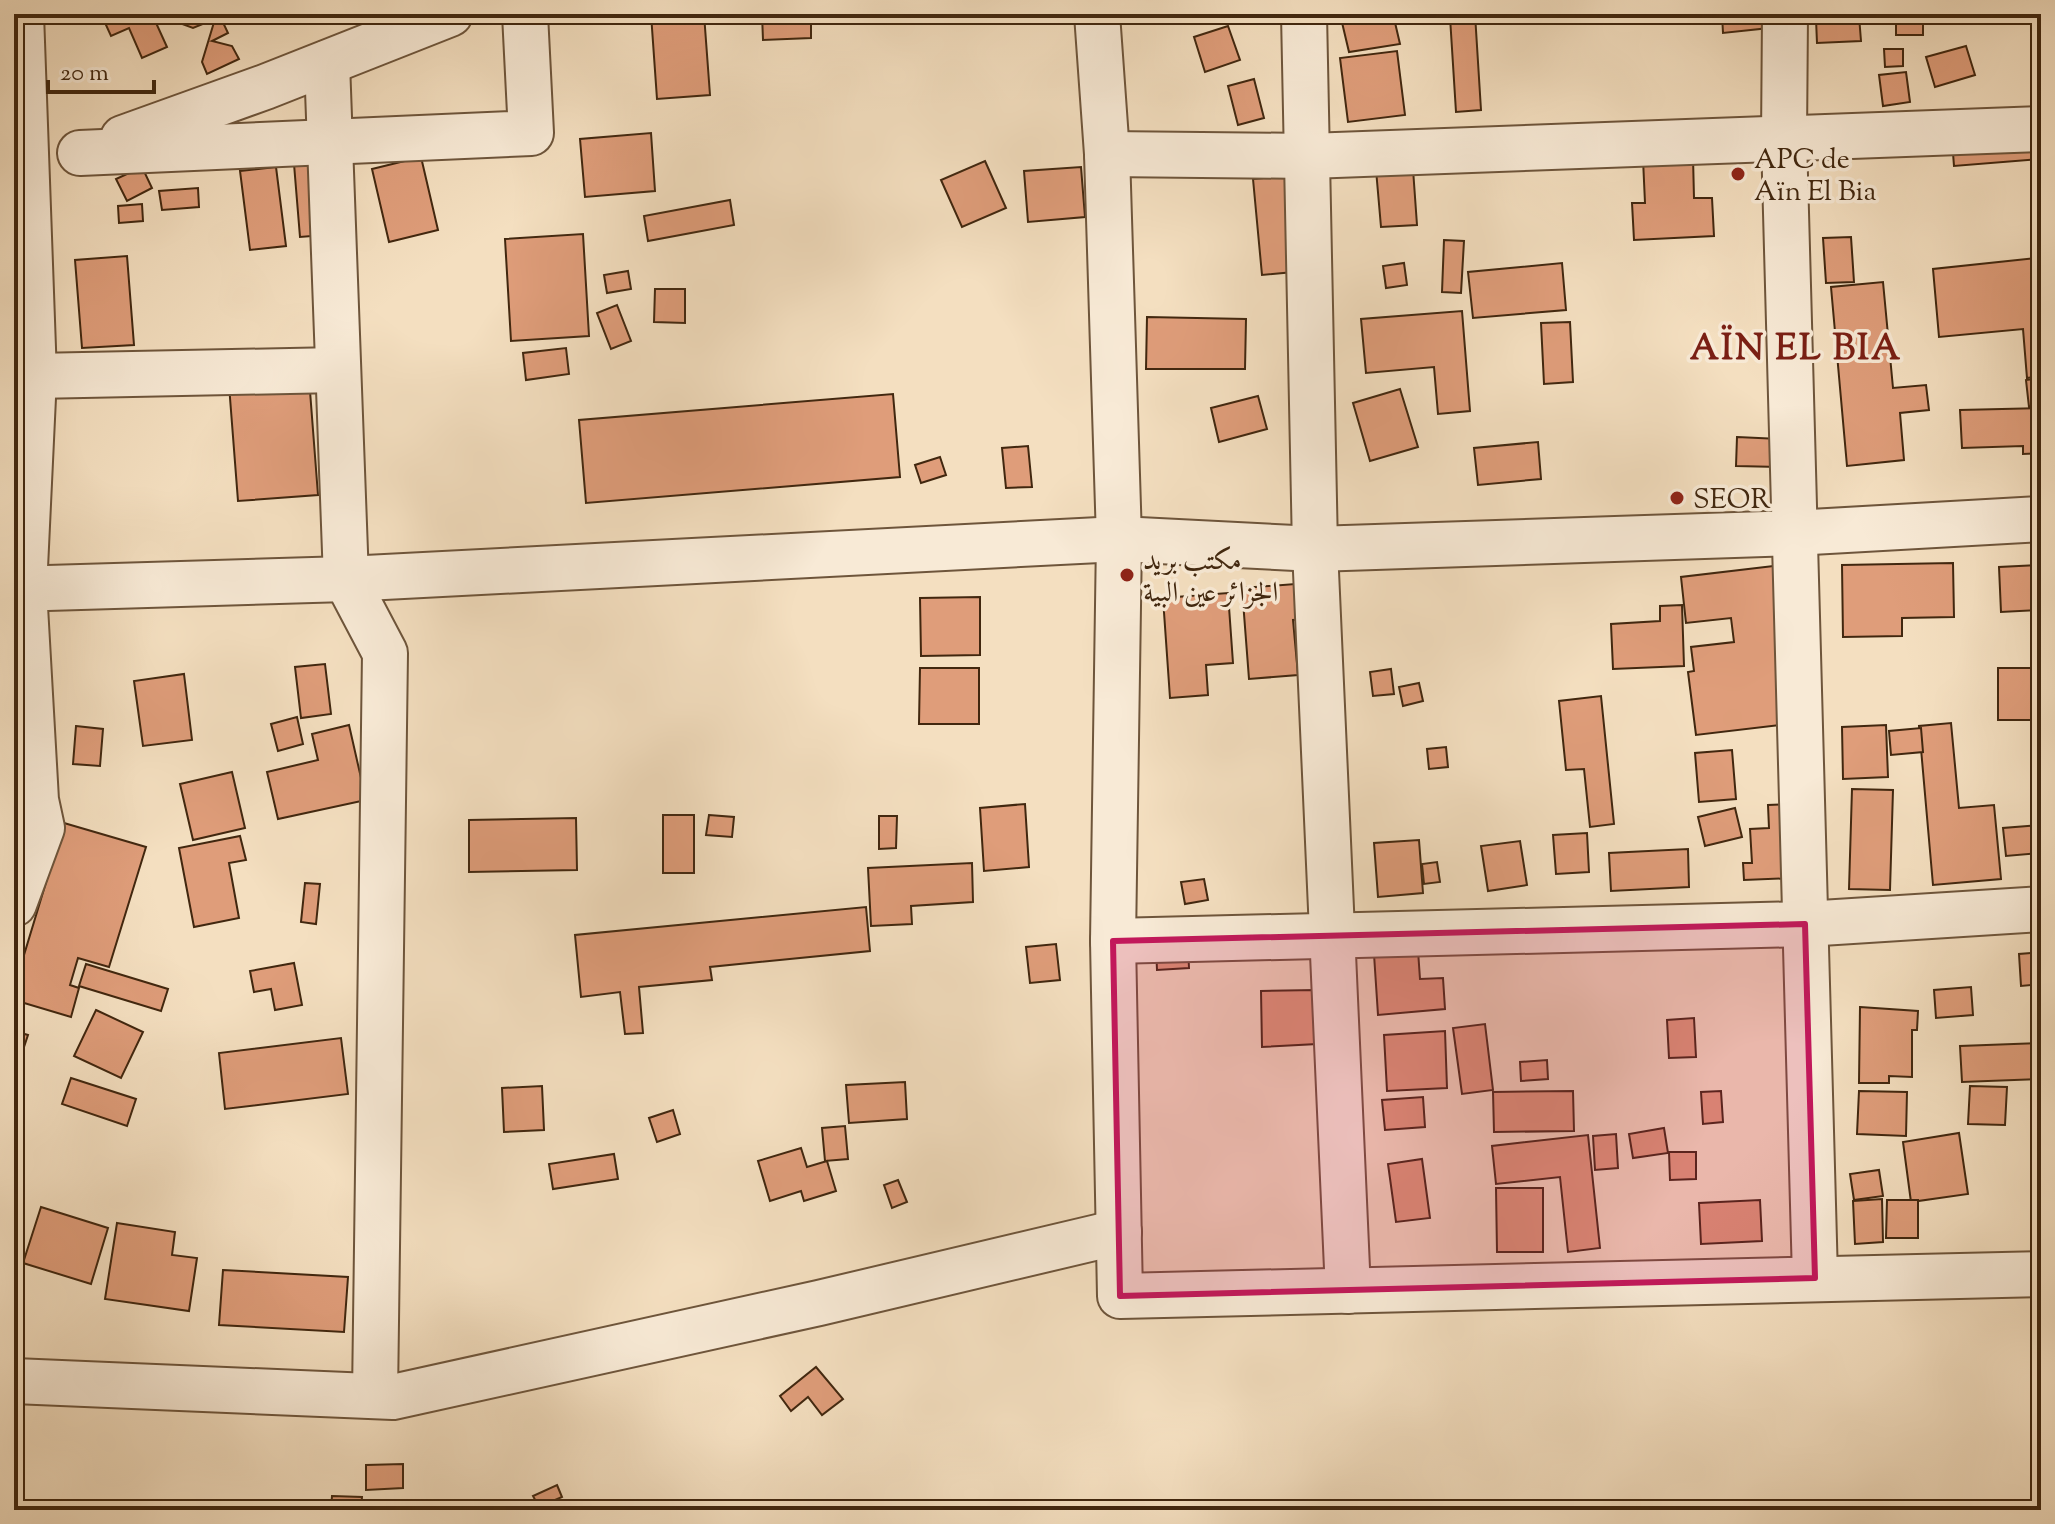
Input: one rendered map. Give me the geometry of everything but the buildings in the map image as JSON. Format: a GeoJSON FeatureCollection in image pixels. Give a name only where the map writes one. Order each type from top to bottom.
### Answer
{"type":"FeatureCollection","features":[{"type":"Feature","properties":{"kind":"street"},"geometry":{"type":"LineString","coordinates":[[14,904],[42,828],[36,800],[19,589],[34,376],[27,156],[18,90],[21,14]]}},
{"type":"Feature","properties":{"kind":"street"},"geometry":{"type":"LineString","coordinates":[[80,153],[327,63],[450,14]]}},
{"type":"Feature","properties":{"kind":"street"},"geometry":{"type":"LineString","coordinates":[[27,156],[531,133],[525,14]]}},
{"type":"Feature","properties":{"kind":"street"},"geometry":{"type":"LineString","coordinates":[[1097,14],[1107,154],[1119,539],[1113,941],[1120,1296],[2041,1274]]}},
{"type":"Feature","properties":{"kind":"street"},"geometry":{"type":"LineString","coordinates":[[1304,14],[1315,549],[1348,1291]]}},
{"type":"Feature","properties":{"kind":"street"},"geometry":{"type":"LineString","coordinates":[[1785,14],[1784,139],[1793,533],[1815,1278]]}},
{"type":"Feature","properties":{"kind":"street"},"geometry":{"type":"LineString","coordinates":[[327,63],[346,579],[385,653],[375,1396]]}},
{"type":"Feature","properties":{"kind":"street"},"geometry":{"type":"LineString","coordinates":[[1107,154],[1309,156],[2041,129]]}},
{"type":"Feature","properties":{"kind":"street"},"geometry":{"type":"LineString","coordinates":[[34,376],[338,370]]}},
{"type":"Feature","properties":{"kind":"street"},"geometry":{"type":"LineString","coordinates":[[19,589],[346,579],[1119,539],[1315,549],[1793,533],[2041,519]]}},
{"type":"Feature","properties":{"kind":"street"},"geometry":{"type":"LineString","coordinates":[[1113,941],[1805,924],[2041,909]]}},
{"type":"Feature","properties":{"kind":"street"},"geometry":{"type":"LineString","coordinates":[[14,1381],[393,1397],[1119,1232]]}},
{"type":"Feature","properties":{"kind":"highlighted area"},"geometry":{"type":"Polygon","coordinates":[[[1805,924],[1815,1278],[1120,1296],[1113,941],[1805,924]]]}},
{"type":"Feature","properties":{"kind":"place","name":"APC de Aïn El Bia"},"geometry":{"type":"Point","coordinates":[1738,174]}},
{"type":"Feature","properties":{"kind":"place","name":"SEOR"},"geometry":{"type":"Point","coordinates":[1677,498]}},
{"type":"Feature","properties":{"kind":"place","name":"مكتب بريد الجزائر عين البية"},"geometry":{"type":"Point","coordinates":[1127,575]}},
{"type":"Feature","properties":{"kind":"district","name":"AÏN EL BIA"},"geometry":{"type":"Point","coordinates":[1796,346]}}]}
